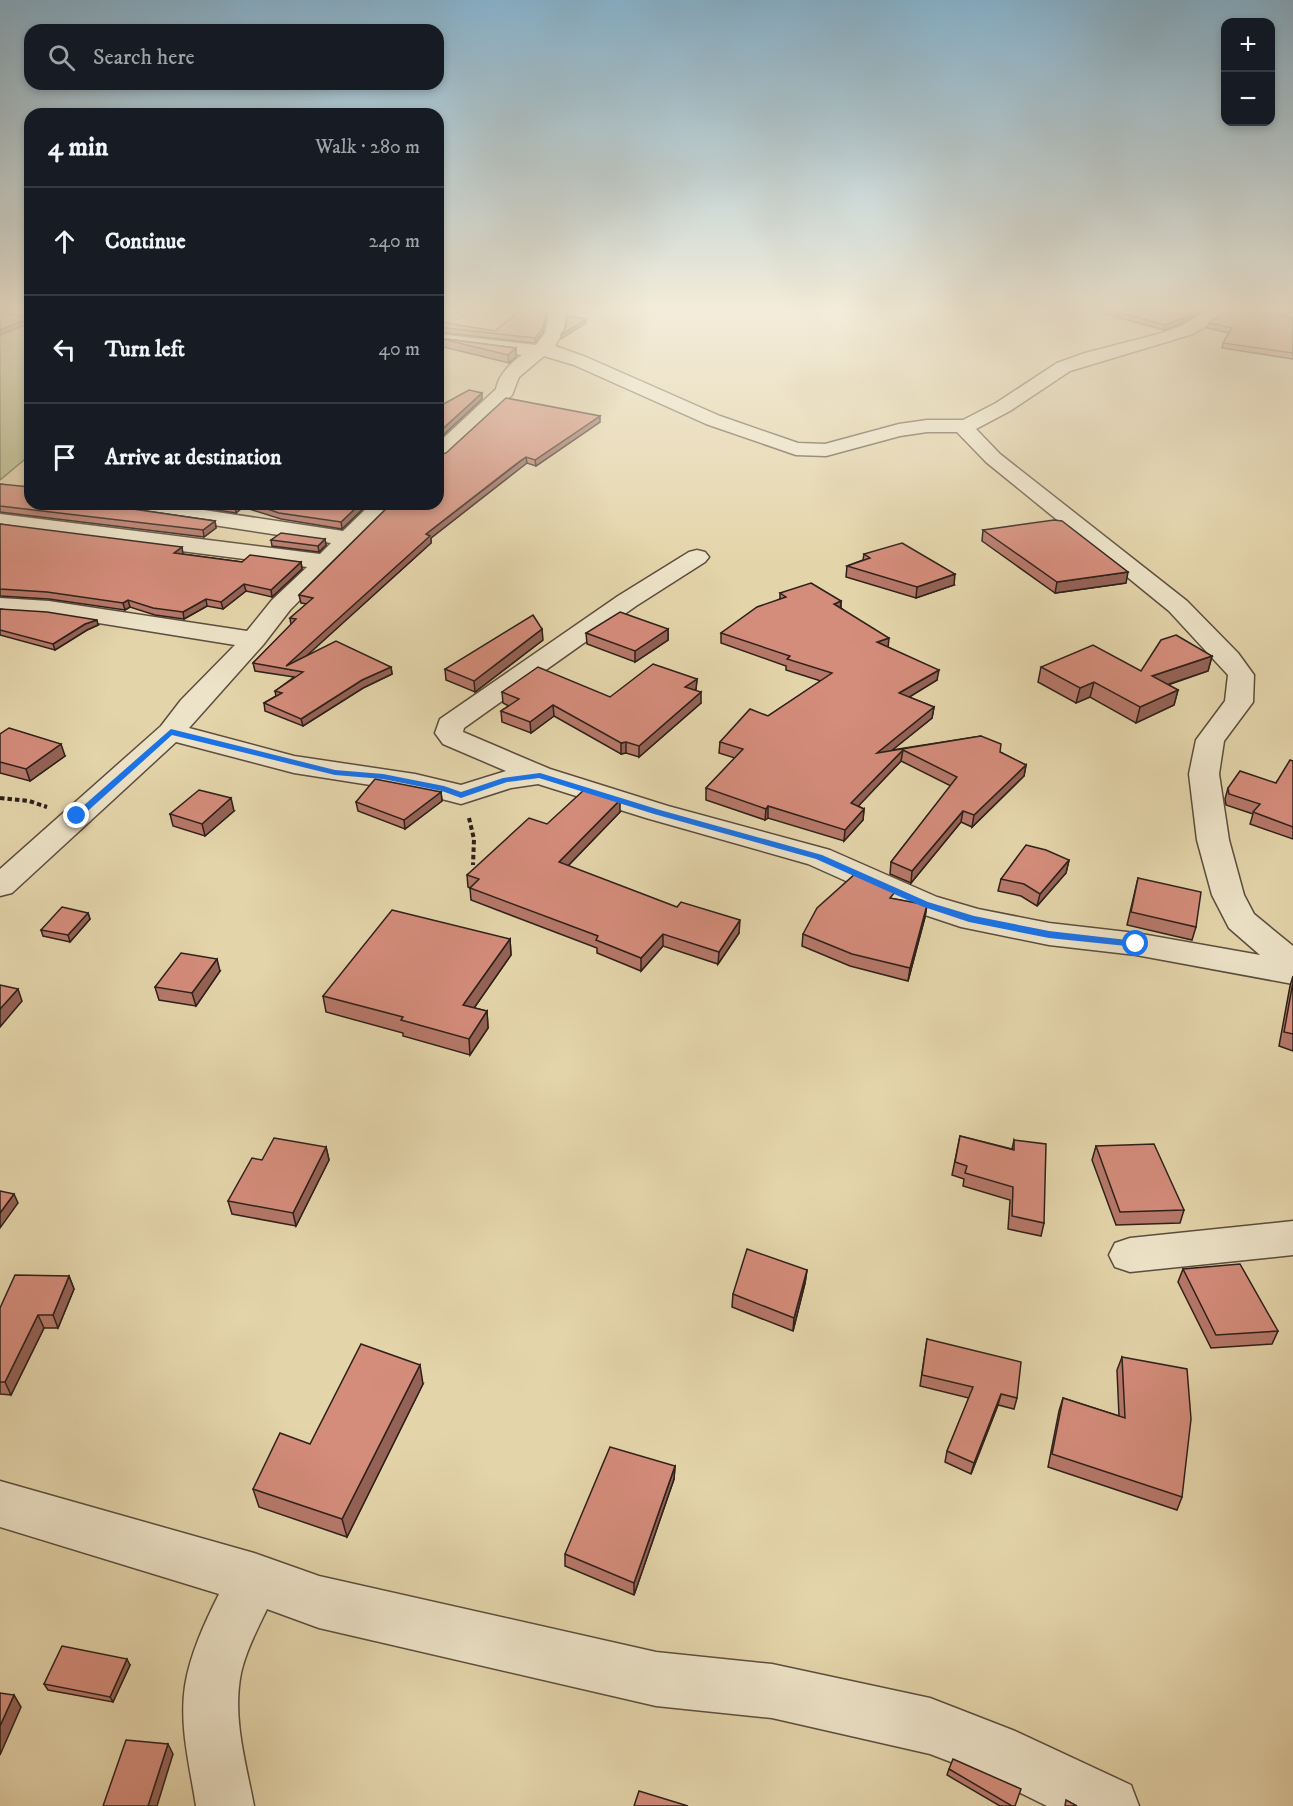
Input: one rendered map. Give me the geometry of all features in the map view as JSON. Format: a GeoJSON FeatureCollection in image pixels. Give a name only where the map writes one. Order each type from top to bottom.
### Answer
{"type":"FeatureCollection","features":[{"type":"Feature","properties":{"kind":"street"},"geometry":{"type":"LineString","coordinates":[[444,448],[503,393]]}},
{"type":"Feature","properties":{"kind":"street"},"geometry":{"type":"LineString","coordinates":[[653,393],[713,420],[796,449],[826,450],[899,430],[927,426],[966,426],[1001,408],[1022,393]]}},
{"type":"Feature","properties":{"kind":"street"},"geometry":{"type":"LineString","coordinates":[[966,426],[967,433],[993,458],[1178,606],[1230,659],[1241,675],[1239,702],[1210,740],[1204,774],[1213,840],[1228,895],[1241,920],[1293,965]]}},
{"type":"Feature","properties":{"kind":"street"},"geometry":{"type":"LineString","coordinates":[[160,510],[347,539]]}},
{"type":"Feature","properties":{"kind":"street"},"geometry":{"type":"LineString","coordinates":[[0,886],[171,732],[191,706],[254,640],[280,605],[378,510]]}},
{"type":"Feature","properties":{"kind":"street"},"geometry":{"type":"LineString","coordinates":[[0,521],[326,562]]}},
{"type":"Feature","properties":{"kind":"street"},"geometry":{"type":"LineString","coordinates":[[697,557],[627,601],[450,725],[449,733],[453,738],[540,775],[657,812],[819,857],[925,904],[973,919],[1049,934],[1136,944],[1293,972]]}},
{"type":"Feature","properties":{"kind":"street"},"geometry":{"type":"LineString","coordinates":[[0,605],[49,608],[254,640]]}},
{"type":"Feature","properties":{"kind":"street"},"geometry":{"type":"LineString","coordinates":[[171,732],[335,772],[383,777],[444,789],[461,795],[506,780],[540,775]]}},
{"type":"Feature","properties":{"kind":"street"},"geometry":{"type":"LineString","coordinates":[[1130,1255],[1293,1238]]}},
{"type":"Feature","properties":{"kind":"street"},"geometry":{"type":"LineString","coordinates":[[0,1504],[254,1579],[319,1602],[656,1679],[772,1691],[930,1726],[995,1751],[1110,1806]]}},
{"type":"Feature","properties":{"kind":"street"},"geometry":{"type":"LineString","coordinates":[[225,1806],[212,1722],[212,1686],[227,1635],[254,1579]]}},
{"type":"Feature","properties":{"kind":"path"},"geometry":{"type":"LineString","coordinates":[[461,795],[474,839],[473,865]]}},
{"type":"Feature","properties":{"kind":"path"},"geometry":{"type":"LineString","coordinates":[[0,798],[28,801],[77,816]]}},
{"type":"Feature","properties":{"kind":"green space"},"geometry":{"type":"Polygon","coordinates":[[[0,393],[24,393],[24,460],[0,480],[0,393]]]}},
{"type":"Feature","properties":{"kind":"building"},"geometry":{"type":"Polygon","coordinates":[[[463,393],[482,393],[444,428],[444,404],[463,393]]]}},
{"type":"Feature","properties":{"kind":"building"},"geometry":{"type":"Polygon","coordinates":[[[506,398],[600,416],[535,460],[526,457],[520,461],[426,534],[430,536],[286,666],[336,641],[391,667],[362,680],[301,719],[264,703],[282,693],[275,691],[303,672],[253,663],[296,619],[290,618],[313,598],[299,595],[385,510],[444,510],[444,454],[506,398]]]}},
{"type":"Feature","properties":{"kind":"building"},"geometry":{"type":"Polygon","coordinates":[[[0,484],[24,486],[24,509],[0,506],[0,484]]]}},
{"type":"Feature","properties":{"kind":"building"},"geometry":{"type":"Polygon","coordinates":[[[34,510],[140,510],[215,521],[203,530],[34,510]]]}},
{"type":"Feature","properties":{"kind":"building"},"geometry":{"type":"Polygon","coordinates":[[[270,510],[354,510],[341,522],[270,510]]]}},
{"type":"Feature","properties":{"kind":"building"},"geometry":{"type":"Polygon","coordinates":[[[1054,520],[1062,521],[1128,572],[1057,582],[983,530],[1054,520]]]}},
{"type":"Feature","properties":{"kind":"building"},"geometry":{"type":"Polygon","coordinates":[[[0,524],[182,547],[174,553],[242,562],[250,555],[301,562],[271,590],[244,584],[221,602],[206,599],[183,612],[153,608],[128,600],[123,603],[47,592],[0,589],[0,524]]]}},
{"type":"Feature","properties":{"kind":"building"},"geometry":{"type":"Polygon","coordinates":[[[281,533],[325,539],[318,546],[271,540],[281,533]]]}},
{"type":"Feature","properties":{"kind":"building"},"geometry":{"type":"Polygon","coordinates":[[[902,543],[955,574],[917,587],[847,566],[870,558],[864,554],[902,543]]]}},
{"type":"Feature","properties":{"kind":"building"},"geometry":{"type":"Polygon","coordinates":[[[811,583],[841,601],[834,604],[889,638],[877,642],[939,670],[899,693],[934,707],[877,753],[981,736],[1001,744],[1000,752],[1026,765],[974,815],[963,811],[912,871],[891,862],[957,777],[903,750],[851,803],[864,809],[845,830],[768,806],[766,809],[706,788],[743,749],[720,742],[750,709],[768,716],[832,673],[787,659],[790,656],[721,633],[757,607],[786,597],[780,593],[811,583]]]}},
{"type":"Feature","properties":{"kind":"building"},"geometry":{"type":"Polygon","coordinates":[[[0,609],[47,612],[97,620],[85,624],[53,644],[0,630],[0,609]]]}},
{"type":"Feature","properties":{"kind":"building"},"geometry":{"type":"Polygon","coordinates":[[[620,612],[668,629],[635,651],[586,633],[620,612]]]}},
{"type":"Feature","properties":{"kind":"building"},"geometry":{"type":"Polygon","coordinates":[[[533,615],[542,629],[474,681],[445,669],[533,615]]]}},
{"type":"Feature","properties":{"kind":"building"},"geometry":{"type":"Polygon","coordinates":[[[1176,635],[1212,656],[1152,676],[1178,690],[1140,707],[1094,682],[1080,688],[1041,667],[1093,645],[1141,671],[1161,640],[1176,635]]]}},
{"type":"Feature","properties":{"kind":"building"},"geometry":{"type":"Polygon","coordinates":[[[653,664],[697,679],[685,687],[701,692],[639,746],[626,742],[621,743],[553,705],[530,722],[501,711],[519,699],[502,692],[538,667],[610,697],[653,664]]]}},
{"type":"Feature","properties":{"kind":"building"},"geometry":{"type":"Polygon","coordinates":[[[9,728],[61,744],[26,769],[0,762],[0,734],[9,728]]]}},
{"type":"Feature","properties":{"kind":"building"},"geometry":{"type":"Polygon","coordinates":[[[1290,760],[1293,761],[1293,827],[1253,812],[1260,804],[1229,794],[1228,788],[1240,771],[1276,783],[1290,760]]]}},
{"type":"Feature","properties":{"kind":"building"},"geometry":{"type":"Polygon","coordinates":[[[375,779],[441,792],[404,820],[356,802],[375,779]]]}},
{"type":"Feature","properties":{"kind":"building"},"geometry":{"type":"Polygon","coordinates":[[[585,789],[620,800],[559,862],[677,907],[681,902],[740,920],[719,952],[663,934],[641,958],[596,940],[598,936],[470,888],[479,879],[467,875],[529,818],[547,824],[585,789]]]}},
{"type":"Feature","properties":{"kind":"building"},"geometry":{"type":"Polygon","coordinates":[[[199,790],[231,798],[202,824],[170,814],[199,790]]]}},
{"type":"Feature","properties":{"kind":"building"},"geometry":{"type":"Polygon","coordinates":[[[1026,845],[1046,850],[1069,860],[1040,894],[1024,884],[1001,879],[1026,845]]]}},
{"type":"Feature","properties":{"kind":"building"},"geometry":{"type":"Polygon","coordinates":[[[855,874],[895,892],[890,898],[927,905],[910,968],[852,954],[803,934],[817,908],[855,874]]]}},
{"type":"Feature","properties":{"kind":"building"},"geometry":{"type":"Polygon","coordinates":[[[1138,878],[1201,892],[1196,927],[1131,912],[1138,878]]]}},
{"type":"Feature","properties":{"kind":"building"},"geometry":{"type":"Polygon","coordinates":[[[62,907],[88,913],[68,935],[41,930],[62,907]]]}},
{"type":"Feature","properties":{"kind":"building"},"geometry":{"type":"Polygon","coordinates":[[[392,910],[510,939],[463,1005],[487,1011],[469,1039],[401,1020],[403,1017],[323,996],[392,910]]]}},
{"type":"Feature","properties":{"kind":"building"},"geometry":{"type":"Polygon","coordinates":[[[181,953],[217,959],[192,993],[155,987],[181,953]]]}},
{"type":"Feature","properties":{"kind":"building"},"geometry":{"type":"Polygon","coordinates":[[[1293,982],[1293,1034],[1284,1032],[1293,982]]]}},
{"type":"Feature","properties":{"kind":"building"},"geometry":{"type":"Polygon","coordinates":[[[0,985],[18,989],[0,1009],[0,985]]]}},
{"type":"Feature","properties":{"kind":"building"},"geometry":{"type":"Polygon","coordinates":[[[960,1136],[1014,1150],[1014,1140],[1046,1144],[1044,1223],[1012,1216],[1013,1187],[965,1173],[967,1166],[955,1162],[960,1136]]]}},
{"type":"Feature","properties":{"kind":"building"},"geometry":{"type":"Polygon","coordinates":[[[274,1138],[326,1147],[293,1213],[228,1201],[252,1158],[262,1160],[274,1138]]]}},
{"type":"Feature","properties":{"kind":"building"},"geometry":{"type":"Polygon","coordinates":[[[1154,1144],[1184,1210],[1120,1212],[1096,1146],[1154,1144]]]}},
{"type":"Feature","properties":{"kind":"building"},"geometry":{"type":"Polygon","coordinates":[[[0,1191],[14,1194],[0,1213],[0,1191]]]}},
{"type":"Feature","properties":{"kind":"building"},"geometry":{"type":"Polygon","coordinates":[[[747,1249],[807,1270],[794,1318],[733,1294],[747,1249]]]}},
{"type":"Feature","properties":{"kind":"building"},"geometry":{"type":"Polygon","coordinates":[[[1240,1264],[1278,1331],[1216,1335],[1183,1269],[1240,1264]]]}},
{"type":"Feature","properties":{"kind":"building"},"geometry":{"type":"Polygon","coordinates":[[[15,1275],[69,1276],[53,1315],[38,1315],[5,1382],[0,1382],[0,1308],[15,1275]]]}},
{"type":"Feature","properties":{"kind":"building"},"geometry":{"type":"Polygon","coordinates":[[[927,1339],[1021,1362],[1017,1398],[1001,1394],[974,1463],[947,1451],[973,1387],[922,1375],[927,1339]]]}},
{"type":"Feature","properties":{"kind":"building"},"geometry":{"type":"Polygon","coordinates":[[[361,1344],[420,1365],[342,1519],[253,1489],[280,1433],[310,1444],[361,1344]]]}},
{"type":"Feature","properties":{"kind":"building"},"geometry":{"type":"Polygon","coordinates":[[[1122,1357],[1187,1369],[1191,1419],[1182,1497],[1052,1454],[1063,1398],[1125,1418],[1122,1357]]]}},
{"type":"Feature","properties":{"kind":"building"},"geometry":{"type":"Polygon","coordinates":[[[610,1447],[675,1466],[634,1583],[565,1554],[610,1447]]]}},
{"type":"Feature","properties":{"kind":"building"},"geometry":{"type":"Polygon","coordinates":[[[62,1646],[127,1659],[110,1697],[44,1684],[62,1646]]]}},
{"type":"Feature","properties":{"kind":"building"},"geometry":{"type":"Polygon","coordinates":[[[0,1693],[14,1695],[0,1726],[0,1693]]]}},
{"type":"Feature","properties":{"kind":"building"},"geometry":{"type":"Polygon","coordinates":[[[126,1740],[168,1744],[148,1806],[103,1806],[126,1740]]]}},
{"type":"Feature","properties":{"kind":"building"},"geometry":{"type":"Polygon","coordinates":[[[953,1759],[1021,1789],[1015,1806],[949,1769],[953,1759]]]}},
{"type":"Feature","properties":{"kind":"building"},"geometry":{"type":"Polygon","coordinates":[[[639,1791],[688,1806],[634,1806],[639,1791]]]}},
{"type":"Feature","properties":{"kind":"building"},"geometry":{"type":"Polygon","coordinates":[[[1066,1800],[1077,1806],[1065,1806],[1066,1800]]]}},
{"type":"Feature","properties":{"kind":"route"},"geometry":{"type":"LineString","coordinates":[[77,816],[171,732],[335,772],[383,777],[444,789],[461,795],[506,780],[540,775],[657,812],[819,857],[925,904],[973,919],[1049,934],[1136,944]]}}]}
